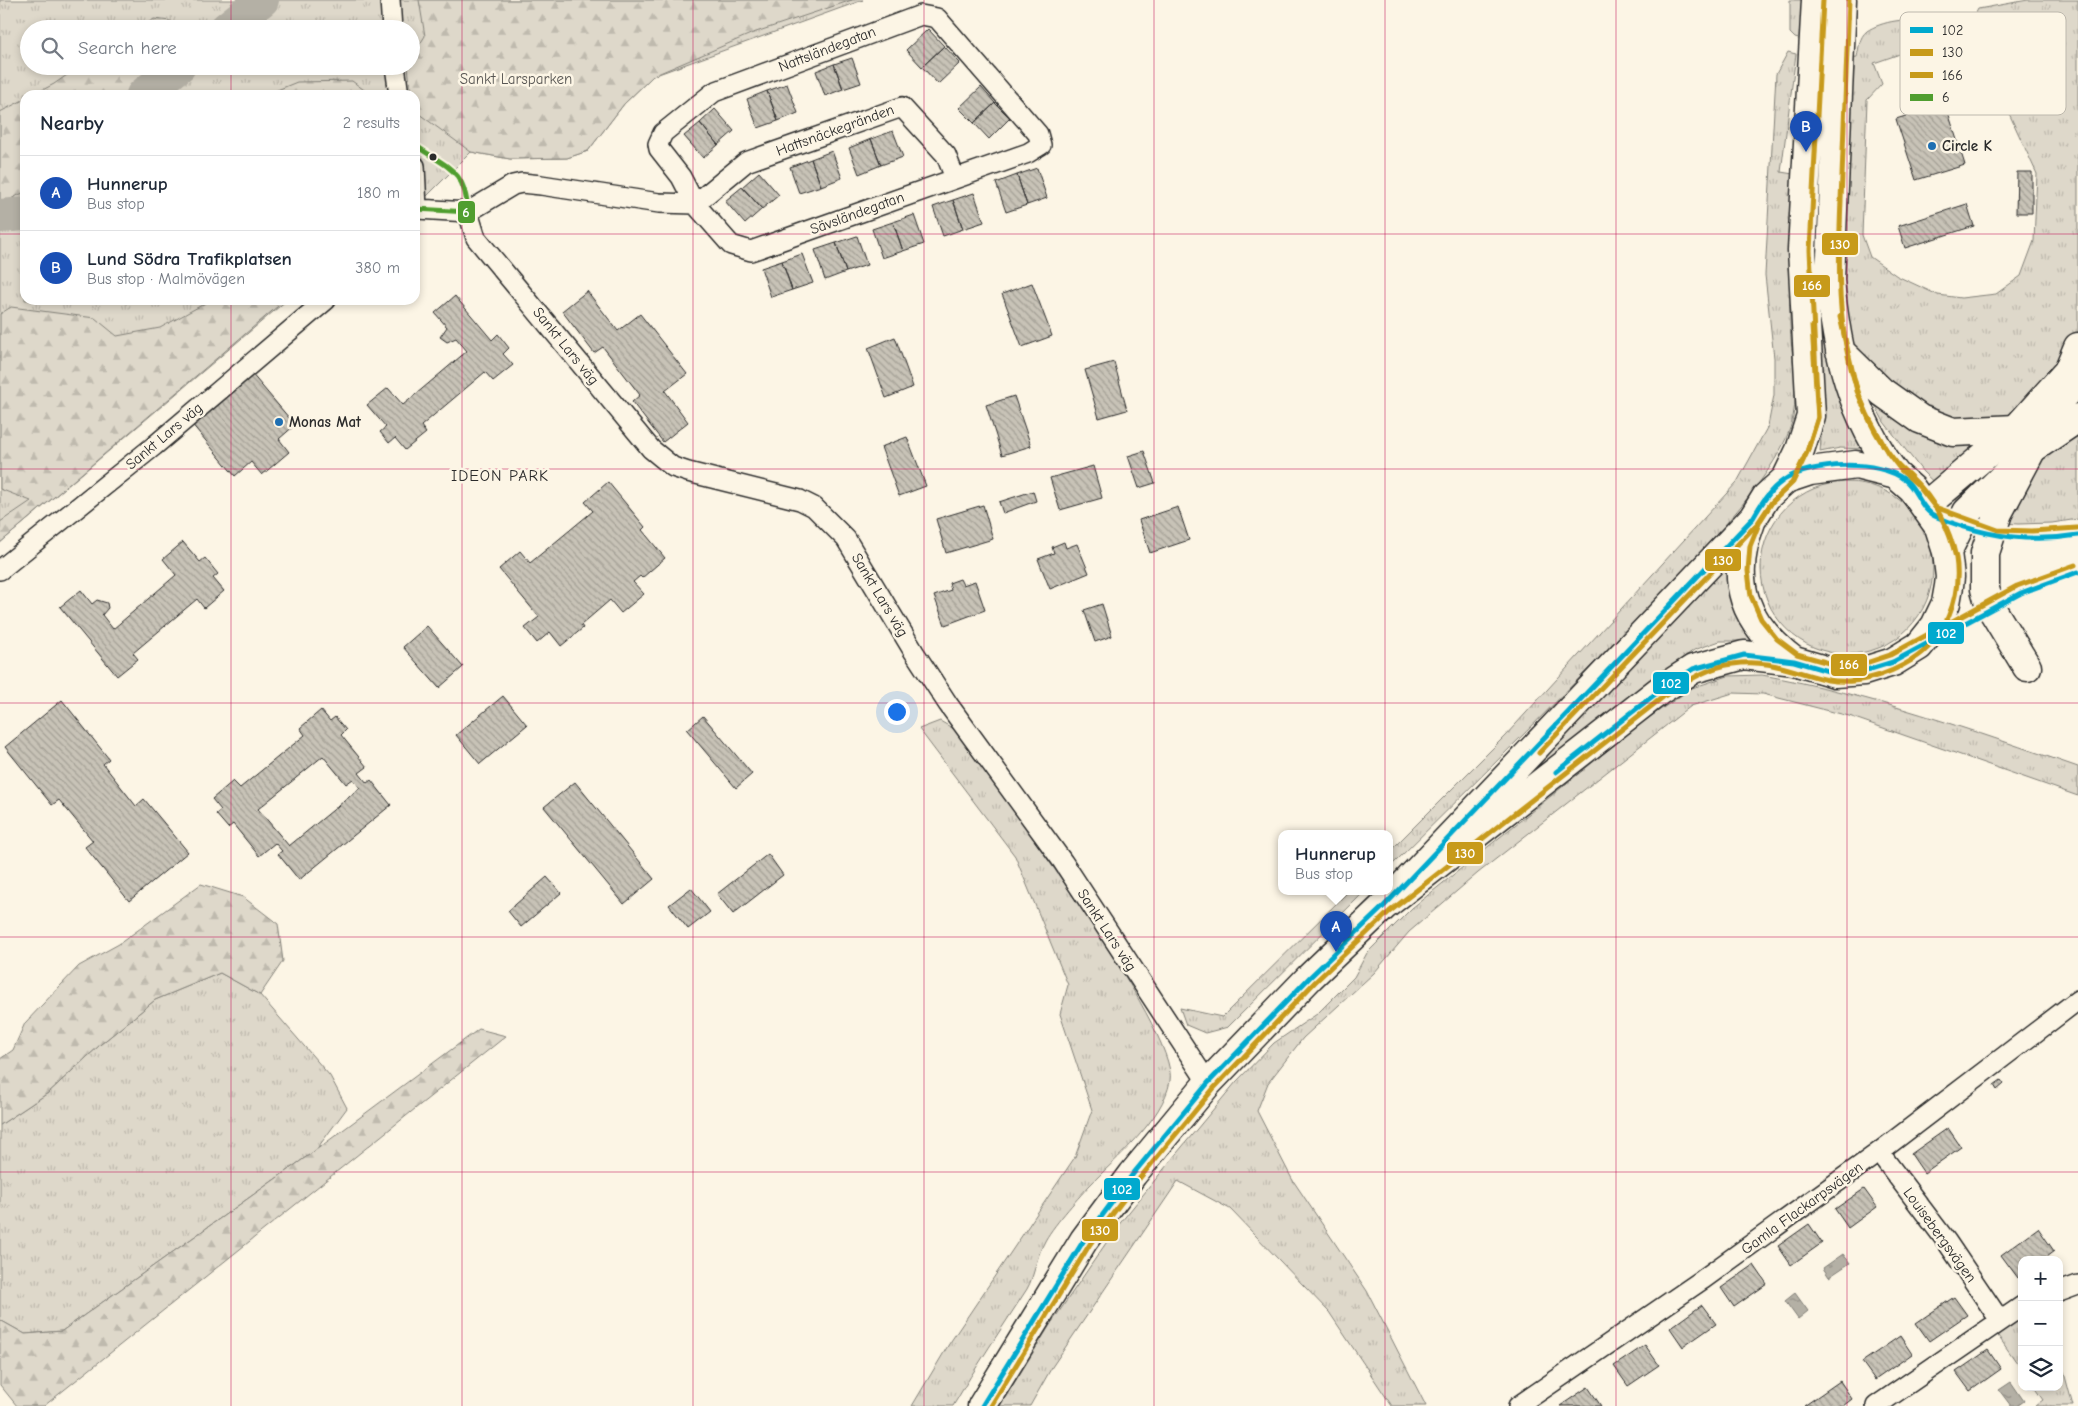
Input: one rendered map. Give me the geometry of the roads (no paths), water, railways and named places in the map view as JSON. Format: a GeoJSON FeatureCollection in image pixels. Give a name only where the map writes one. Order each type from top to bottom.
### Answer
{"type":"FeatureCollection","features":[{"type":"Feature","properties":{"kind":"main road"},"geometry":{"type":"LineString","coordinates":[[982,1406],[1084,1240],[1133,1174],[1208,1082],[1310,977],[1384,906],[1753,518],[1766,498],[1786,479],[1800,450],[1811,416],[1803,300],[1802,250],[1816,0]]}},
{"type":"Feature","properties":{"kind":"main road"},"geometry":{"type":"LineString","coordinates":[[1842,0],[1830,280],[1834,326],[1850,393],[1861,419],[1882,457],[1896,475]]}},
{"type":"Feature","properties":{"kind":"main road"},"geometry":{"type":"LineString","coordinates":[[1947,552],[1967,512],[2024,439],[2068,371],[2078,347]]}},
{"type":"Feature","properties":{"kind":"main road"},"geometry":{"type":"LineString","coordinates":[[1840,351],[1882,392],[1920,419],[1952,432],[2024,439],[2078,418]]}},
{"type":"Feature","properties":{"kind":"main road"},"geometry":{"type":"LineString","coordinates":[[1925,506],[2024,439],[2078,384]]}},
{"type":"Feature","properties":{"kind":"main road"},"geometry":{"type":"LineString","coordinates":[[2024,439],[1985,553],[1985,589],[1990,606],[2027,667]]}},
{"type":"Feature","properties":{"kind":"main road"},"geometry":{"type":"LineString","coordinates":[[1384,906],[1659,691],[1693,669],[1744,655],[1794,661],[1834,673],[1864,671],[1893,662],[1919,646],[1935,626],[1946,603],[1950,577],[1947,552],[1940,527],[1905,480],[1896,475],[1856,465],[1810,471],[1786,479]]}},
{"type":"Feature","properties":{"kind":"main road"},"geometry":{"type":"LineString","coordinates":[[1753,518],[1743,544],[1740,571],[1744,598],[1755,623],[1772,644],[1794,661]]}},
{"type":"Feature","properties":{"kind":"street"},"geometry":{"type":"LineString","coordinates":[[390,0],[392,20]]}},
{"type":"Feature","properties":{"kind":"street","name":"Nattsländegatan"},"geometry":{"type":"LineString","coordinates":[[695,204],[681,177],[659,149],[658,144],[663,133],[714,92],[921,15],[937,18],[1038,134]]}},
{"type":"Feature","properties":{"kind":"street"},"geometry":{"type":"LineString","coordinates":[[396,75],[398,90]]}},
{"type":"Feature","properties":{"kind":"street","name":"Hattsnäckegränden"},"geometry":{"type":"LineString","coordinates":[[695,204],[746,162],[902,107],[946,154],[955,178]]}},
{"type":"Feature","properties":{"kind":"street","name":"Sävsländegatan"},"geometry":{"type":"LineString","coordinates":[[695,204],[731,245],[750,251],[1028,153],[1041,145],[1038,134]]}},
{"type":"Feature","properties":{"kind":"street"},"geometry":{"type":"LineString","coordinates":[[420,211],[468,212],[506,189],[522,183],[659,203],[695,204]]}},
{"type":"Feature","properties":{"kind":"street","name":"Sankt Lars väg"},"geometry":{"type":"LineString","coordinates":[[468,212],[476,238],[646,443],[662,459],[673,467],[711,479],[770,491],[800,500],[814,507],[846,539],[914,652],[948,704],[1063,862],[1208,1082]]}},
{"type":"Feature","properties":{"kind":"street","name":"Sankt Lars väg"},"geometry":{"type":"LineString","coordinates":[[0,570],[154,446],[320,305]]}},
{"type":"Feature","properties":{"kind":"street","name":"Gamla Flackarpsvägen"},"geometry":{"type":"LineString","coordinates":[[1518,1406],[1702,1280],[1879,1152],[2078,1000]]}},
{"type":"Feature","properties":{"kind":"street","name":"Louisebergsvägen"},"geometry":{"type":"LineString","coordinates":[[1879,1152],[1947,1242],[1999,1319]]}},
{"type":"Feature","properties":{"kind":"street"},"geometry":{"type":"LineString","coordinates":[[2063,1291],[2078,1285]]}},
{"type":"Feature","properties":{"kind":"street"},"geometry":{"type":"LineString","coordinates":[[1876,1406],[1999,1319],[2018,1308]]}},
{"type":"Feature","properties":{"kind":"water"},"geometry":{"type":"Polygon","coordinates":[[[1843,1254],[1850,1263],[1829,1277],[1823,1268],[1843,1254]]]}},
{"type":"Feature","properties":{"kind":"water"},"geometry":{"type":"Polygon","coordinates":[[[1795,1293],[1808,1311],[1798,1319],[1785,1301],[1795,1293]]]}},
{"type":"Feature","properties":{"kind":"water"},"geometry":{"type":"Polygon","coordinates":[[[2011,1382],[2024,1401],[2017,1406],[2011,1406],[1999,1390],[2011,1382]]]}},
{"type":"Feature","properties":{"kind":"waterway"},"geometry":{"type":"LineString","coordinates":[[237,20],[262,0]]}},
{"type":"Feature","properties":{"kind":"waterway"},"geometry":{"type":"LineString","coordinates":[[149,90],[168,75]]}},
{"type":"Feature","properties":{"kind":"waterway"},"geometry":{"type":"LineString","coordinates":[[0,216],[20,214]]}},
{"type":"Feature","properties":{"kind":"place","name":"Circle K"},"geometry":{"type":"Point","coordinates":[1932,146]}},
{"type":"Feature","properties":{"kind":"place","name":"Lund Södra Trafikplatsen"},"geometry":{"type":"Point","coordinates":[1806,152]}},
{"type":"Feature","properties":{"kind":"place","name":"Monas Mat"},"geometry":{"type":"Point","coordinates":[279,422]}},
{"type":"Feature","properties":{"kind":"place","name":"Hunnerup"},"geometry":{"type":"Point","coordinates":[1336,952]}},
{"type":"Feature","properties":{"kind":"district","name":"IDEON PARK"},"geometry":{"type":"Point","coordinates":[500,476]}},
{"type":"Feature","properties":{"kind":"park label","name":"Sankt Larsparken"},"geometry":{"type":"Point","coordinates":[516,79]}}]}
